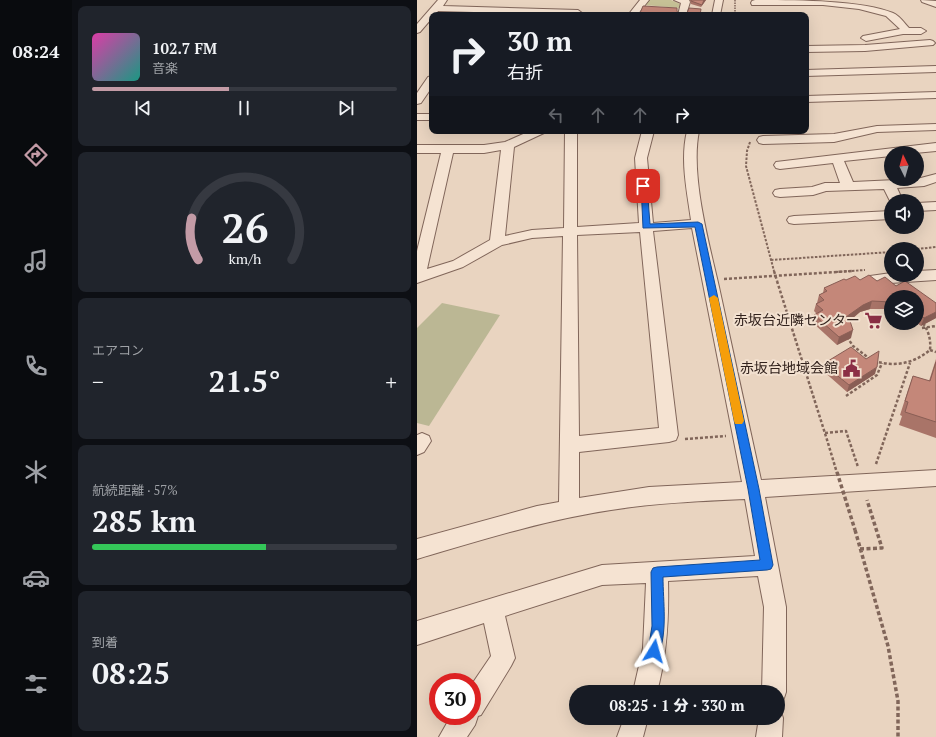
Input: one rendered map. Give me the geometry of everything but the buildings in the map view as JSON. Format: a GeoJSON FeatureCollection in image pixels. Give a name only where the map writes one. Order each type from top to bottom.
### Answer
{"type":"FeatureCollection","features":[{"type":"Feature","properties":{"kind":"street"},"geometry":{"type":"LineString","coordinates":[[433,12],[443,0]]}},
{"type":"Feature","properties":{"kind":"street"},"geometry":{"type":"LineString","coordinates":[[437,8],[482,12],[491,0]]}},
{"type":"Feature","properties":{"kind":"street"},"geometry":{"type":"LineString","coordinates":[[531,12],[538,0]]}},
{"type":"Feature","properties":{"kind":"street"},"geometry":{"type":"LineString","coordinates":[[635,12],[645,0]]}},
{"type":"Feature","properties":{"kind":"street"},"geometry":{"type":"LineString","coordinates":[[678,0],[686,2],[683,12]]}},
{"type":"Feature","properties":{"kind":"street"},"geometry":{"type":"LineString","coordinates":[[717,12],[719,0]]}},
{"type":"Feature","properties":{"kind":"street"},"geometry":{"type":"LineString","coordinates":[[860,0],[891,7],[905,14]]}},
{"type":"Feature","properties":{"kind":"street"},"geometry":{"type":"LineString","coordinates":[[925,0],[936,4]]}},
{"type":"Feature","properties":{"kind":"street"},"geometry":{"type":"LineString","coordinates":[[755,3],[818,2],[858,5],[874,8],[889,14],[899,21],[906,31]]}},
{"type":"Feature","properties":{"kind":"street"},"geometry":{"type":"LineString","coordinates":[[417,30],[429,17]]}},
{"type":"Feature","properties":{"kind":"street"},"geometry":{"type":"LineString","coordinates":[[913,22],[933,46]]}},
{"type":"Feature","properties":{"kind":"street"},"geometry":{"type":"LineString","coordinates":[[809,41],[857,40],[906,31],[921,31]]}},
{"type":"Feature","properties":{"kind":"street"},"geometry":{"type":"LineString","coordinates":[[809,50],[933,46]]}},
{"type":"Feature","properties":{"kind":"street"},"geometry":{"type":"LineString","coordinates":[[843,48],[857,72]]}},
{"type":"Feature","properties":{"kind":"street"},"geometry":{"type":"LineString","coordinates":[[809,73],[936,69]]}},
{"type":"Feature","properties":{"kind":"street"},"geometry":{"type":"LineString","coordinates":[[833,72],[846,98]]}},
{"type":"Feature","properties":{"kind":"street"},"geometry":{"type":"LineString","coordinates":[[417,101],[425,89]]}},
{"type":"Feature","properties":{"kind":"street"},"geometry":{"type":"LineString","coordinates":[[809,99],[936,95]]}},
{"type":"Feature","properties":{"kind":"street"},"geometry":{"type":"LineString","coordinates":[[417,117],[429,117]]}},
{"type":"Feature","properties":{"kind":"street"},"geometry":{"type":"LineString","coordinates":[[763,140],[834,138],[877,129],[936,127]]}},
{"type":"Feature","properties":{"kind":"street"},"geometry":{"type":"LineString","coordinates":[[417,149],[484,148],[508,145],[533,134]]}},
{"type":"Feature","properties":{"kind":"street"},"geometry":{"type":"LineString","coordinates":[[569,509],[571,134]]}},
{"type":"Feature","properties":{"kind":"street"},"geometry":{"type":"LineString","coordinates":[[570,444],[669,435],[646,227],[641,158],[647,134]]}},
{"type":"Feature","properties":{"kind":"street"},"geometry":{"type":"LineString","coordinates":[[693,134],[691,174],[698,224],[753,489],[775,607],[774,685]]}},
{"type":"Feature","properties":{"kind":"street"},"geometry":{"type":"LineString","coordinates":[[497,242],[508,145]]}},
{"type":"Feature","properties":{"kind":"street"},"geometry":{"type":"LineString","coordinates":[[924,149],[936,147]]}},
{"type":"Feature","properties":{"kind":"street"},"geometry":{"type":"LineString","coordinates":[[417,278],[448,149]]}},
{"type":"Feature","properties":{"kind":"street"},"geometry":{"type":"LineString","coordinates":[[780,165],[884,154]]}},
{"type":"Feature","properties":{"kind":"street"},"geometry":{"type":"LineString","coordinates":[[837,158],[848,186]]}},
{"type":"Feature","properties":{"kind":"street"},"geometry":{"type":"LineString","coordinates":[[924,182],[936,178]]}},
{"type":"Feature","properties":{"kind":"street"},"geometry":{"type":"LineString","coordinates":[[780,193],[813,191],[825,187],[884,185]]}},
{"type":"Feature","properties":{"kind":"street"},"geometry":{"type":"LineString","coordinates":[[924,207],[936,206]]}},
{"type":"Feature","properties":{"kind":"street"},"geometry":{"type":"LineString","coordinates":[[794,220],[884,215]]}},
{"type":"Feature","properties":{"kind":"street"},"geometry":{"type":"LineString","coordinates":[[417,278],[458,264],[497,242],[532,234],[698,224]]}},
{"type":"Feature","properties":{"kind":"street"},"geometry":{"type":"LineString","coordinates":[[871,275],[936,275]]}},
{"type":"Feature","properties":{"kind":"street"},"geometry":{"type":"LineString","coordinates":[[417,549],[537,515],[649,496],[936,478]]}},
{"type":"Feature","properties":{"kind":"street"},"geometry":{"type":"LineString","coordinates":[[417,633],[492,608],[602,575],[767,565]]}},
{"type":"Feature","properties":{"kind":"street"},"geometry":{"type":"LineString","coordinates":[[647,685],[658,626],[657,572]]}},
{"type":"Feature","properties":{"kind":"street"},"geometry":{"type":"LineString","coordinates":[[481,692],[503,658],[492,608]]}},
{"type":"Feature","properties":{"kind":"street"},"geometry":{"type":"LineString","coordinates":[[453,737],[460,725]]}},
{"type":"Feature","properties":{"kind":"street"},"geometry":{"type":"LineString","coordinates":[[630,737],[634,725]]}},
{"type":"Feature","properties":{"kind":"street"},"geometry":{"type":"LineString","coordinates":[[769,737],[770,725]]}},
{"type":"Feature","properties":{"kind":"path"},"geometry":{"type":"LineString","coordinates":[[735,0],[735,12]]}},
{"type":"Feature","properties":{"kind":"path"},"geometry":{"type":"LineString","coordinates":[[751,138],[747,151],[747,166],[771,260],[855,530],[888,646],[898,701],[898,737]]}},
{"type":"Feature","properties":{"kind":"path"},"geometry":{"type":"LineString","coordinates":[[924,248],[936,247]]}},
{"type":"Feature","properties":{"kind":"path"},"geometry":{"type":"LineString","coordinates":[[771,260],[884,252]]}},
{"type":"Feature","properties":{"kind":"path"},"geometry":{"type":"LineString","coordinates":[[721,279],[871,275]]}},
{"type":"Feature","properties":{"kind":"path"},"geometry":{"type":"LineString","coordinates":[[846,335],[853,346],[861,354],[882,363],[910,363],[923,357],[930,350],[930,334],[924,325]]}},
{"type":"Feature","properties":{"kind":"path"},"geometry":{"type":"LineString","coordinates":[[927,328],[936,326]]}},
{"type":"Feature","properties":{"kind":"path"},"geometry":{"type":"LineString","coordinates":[[930,350],[936,352]]}},
{"type":"Feature","properties":{"kind":"path"},"geometry":{"type":"LineString","coordinates":[[846,396],[877,375],[882,363]]}},
{"type":"Feature","properties":{"kind":"path"},"geometry":{"type":"LineString","coordinates":[[876,464],[910,363]]}},
{"type":"Feature","properties":{"kind":"path"},"geometry":{"type":"LineString","coordinates":[[825,433],[846,431],[859,468]]}},
{"type":"Feature","properties":{"kind":"path"},"geometry":{"type":"LineString","coordinates":[[669,435],[680,439],[729,435]]}},
{"type":"Feature","properties":{"kind":"path"},"geometry":{"type":"LineString","coordinates":[[860,549],[882,548],[867,500]]}},
{"type":"Feature","properties":{"kind":"shaded area"},"geometry":{"type":"Polygon","coordinates":[[[649,0],[671,0],[680,4],[679,8],[644,5],[649,0]]]}},
{"type":"Feature","properties":{"kind":"shaded area"},"geometry":{"type":"Polygon","coordinates":[[[442,303],[500,315],[429,426],[417,423],[417,328],[442,303]]]}},
{"type":"Feature","properties":{"kind":"slow traffic"},"geometry":{"type":"LineString","coordinates":[[714,298],[739,421]]}},
{"type":"Feature","properties":{"kind":"place","name":"赤坂台近隣センター"},"geometry":{"type":"Point","coordinates":[873,320]}},
{"type":"Feature","properties":{"kind":"place","name":"赤坂台地域会館"},"geometry":{"type":"Point","coordinates":[851,368]}},
{"type":"Feature","properties":{"kind":"route"},"geometry":{"type":"LineString","coordinates":[[643,186],[646,227],[698,224],[759,516],[767,565],[657,572],[658,626],[654,651]]}}]}
